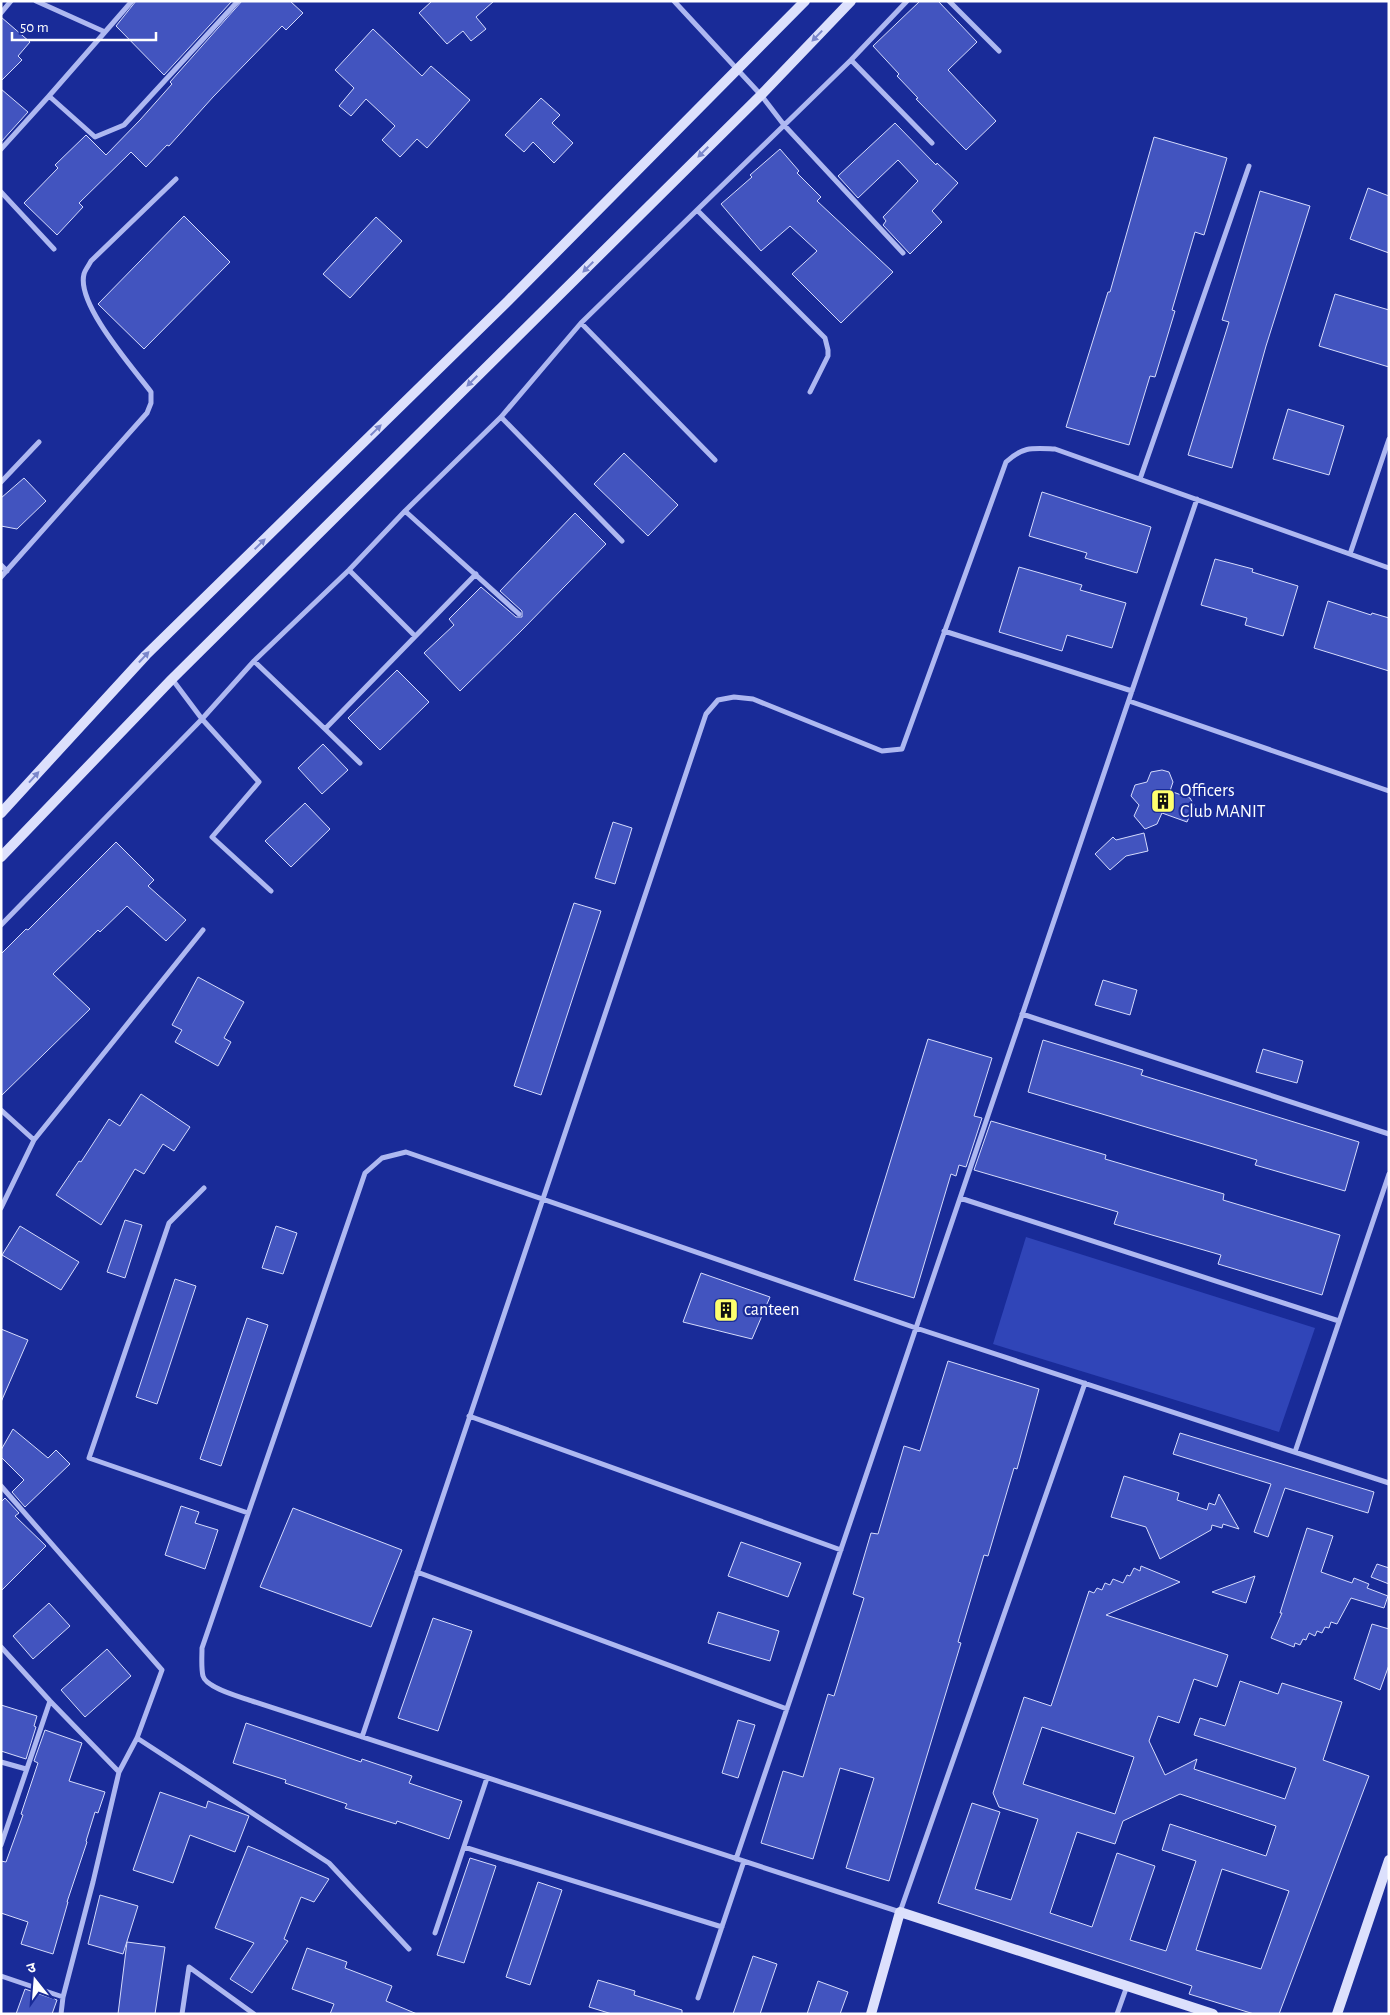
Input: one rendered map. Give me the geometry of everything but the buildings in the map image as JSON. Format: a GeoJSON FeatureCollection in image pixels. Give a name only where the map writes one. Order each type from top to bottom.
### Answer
{"type":"FeatureCollection","features":[{"type":"Feature","properties":{"kind":"main road"},"geometry":{"type":"LineString","coordinates":[[1,813],[146,655],[508,301],[805,1]]}},
{"type":"Feature","properties":{"kind":"main road"},"geometry":{"type":"LineString","coordinates":[[1,857],[172,679],[761,95],[851,1]]}},
{"type":"Feature","properties":{"kind":"main road"},"geometry":{"type":"LineString","coordinates":[[1337,2014],[1389,1860]]}},
{"type":"Feature","properties":{"kind":"main road"},"geometry":{"type":"LineString","coordinates":[[871,2014],[900,1912],[1213,2014]]}},
{"type":"Feature","properties":{"kind":"street"},"geometry":{"type":"LineString","coordinates":[[1,13],[11,1]]}},
{"type":"Feature","properties":{"kind":"street"},"geometry":{"type":"LineString","coordinates":[[36,1],[104,32]]}},
{"type":"Feature","properties":{"kind":"street"},"geometry":{"type":"LineString","coordinates":[[1,149],[132,1]]}},
{"type":"Feature","properties":{"kind":"street"},"geometry":{"type":"LineString","coordinates":[[49,96],[95,137],[124,125],[238,1]]}},
{"type":"Feature","properties":{"kind":"street"},"geometry":{"type":"LineString","coordinates":[[674,1],[736,71],[761,95],[784,125],[903,253]]}},
{"type":"Feature","properties":{"kind":"street"},"geometry":{"type":"LineString","coordinates":[[1,925],[202,719],[254,661],[349,570],[405,510],[501,417],[581,323],[852,60],[907,1]]}},
{"type":"Feature","properties":{"kind":"street"},"geometry":{"type":"LineString","coordinates":[[950,1],[999,51]]}},
{"type":"Feature","properties":{"kind":"street"},"geometry":{"type":"LineString","coordinates":[[852,60],[932,143]]}},
{"type":"Feature","properties":{"kind":"street"},"geometry":{"type":"LineString","coordinates":[[1140,479],[1249,166]]}},
{"type":"Feature","properties":{"kind":"street"},"geometry":{"type":"LineString","coordinates":[[1,577],[147,413],[151,403],[151,392],[92,312],[84,290],[84,274],[91,261],[176,179]]}},
{"type":"Feature","properties":{"kind":"street"},"geometry":{"type":"LineString","coordinates":[[1,192],[54,249]]}},
{"type":"Feature","properties":{"kind":"street"},"geometry":{"type":"LineString","coordinates":[[698,211],[825,338],[828,356],[810,392]]}},
{"type":"Feature","properties":{"kind":"street"},"geometry":{"type":"LineString","coordinates":[[581,323],[715,460]]}},
{"type":"Feature","properties":{"kind":"street"},"geometry":{"type":"LineString","coordinates":[[501,417],[622,541]]}},
{"type":"Feature","properties":{"kind":"street"},"geometry":{"type":"LineString","coordinates":[[1350,554],[1389,440]]}},
{"type":"Feature","properties":{"kind":"street"},"geometry":{"type":"LineString","coordinates":[[1,482],[39,442]]}},
{"type":"Feature","properties":{"kind":"street"},"geometry":{"type":"LineString","coordinates":[[362,1737],[706,714],[718,700],[734,697],[753,699],[882,751],[902,749],[1006,462],[1017,452],[1030,448],[1055,448],[1389,568]]}},
{"type":"Feature","properties":{"kind":"street"},"geometry":{"type":"LineString","coordinates":[[736,1859],[1197,499]]}},
{"type":"Feature","properties":{"kind":"street"},"geometry":{"type":"LineString","coordinates":[[405,510],[519,614]]}},
{"type":"Feature","properties":{"kind":"street"},"geometry":{"type":"LineString","coordinates":[[1,565],[7,571]]}},
{"type":"Feature","properties":{"kind":"street"},"geometry":{"type":"LineString","coordinates":[[349,570],[415,636]]}},
{"type":"Feature","properties":{"kind":"street"},"geometry":{"type":"LineString","coordinates":[[325,729],[476,574]]}},
{"type":"Feature","properties":{"kind":"street"},"geometry":{"type":"LineString","coordinates":[[944,631],[1132,691]]}},
{"type":"Feature","properties":{"kind":"street"},"geometry":{"type":"LineString","coordinates":[[254,661],[360,763]]}},
{"type":"Feature","properties":{"kind":"street"},"geometry":{"type":"LineString","coordinates":[[172,679],[202,719],[259,782],[212,837],[270,891]]}},
{"type":"Feature","properties":{"kind":"street"},"geometry":{"type":"LineString","coordinates":[[1128,701],[1389,792]]}},
{"type":"Feature","properties":{"kind":"street"},"geometry":{"type":"LineString","coordinates":[[1,1208],[34,1140],[204,930]]}},
{"type":"Feature","properties":{"kind":"street"},"geometry":{"type":"LineString","coordinates":[[1022,1014],[1389,1134]]}},
{"type":"Feature","properties":{"kind":"street"},"geometry":{"type":"LineString","coordinates":[[1,1110],[34,1140]]}},
{"type":"Feature","properties":{"kind":"street"},"geometry":{"type":"LineString","coordinates":[[1085,1383],[900,1912],[252,1702],[211,1686],[203,1675],[202,1648],[365,1173],[382,1158],[406,1152],[916,1328],[1085,1383],[1389,1483]]}},
{"type":"Feature","properties":{"kind":"street"},"geometry":{"type":"LineString","coordinates":[[1295,1452],[1389,1174]]}},
{"type":"Feature","properties":{"kind":"street"},"geometry":{"type":"LineString","coordinates":[[204,1188],[169,1223],[89,1458],[248,1513]]}},
{"type":"Feature","properties":{"kind":"street"},"geometry":{"type":"LineString","coordinates":[[960,1198],[1339,1321]]}},
{"type":"Feature","properties":{"kind":"street"},"geometry":{"type":"LineString","coordinates":[[469,1416],[841,1550]]}},
{"type":"Feature","properties":{"kind":"street"},"geometry":{"type":"LineString","coordinates":[[1,1486],[162,1670],[137,1738],[119,1772],[63,1997],[61,2014]]}},
{"type":"Feature","properties":{"kind":"street"},"geometry":{"type":"LineString","coordinates":[[417,1572],[787,1709]]}},
{"type":"Feature","properties":{"kind":"street"},"geometry":{"type":"LineString","coordinates":[[1,1647],[119,1772]]}},
{"type":"Feature","properties":{"kind":"street"},"geometry":{"type":"LineString","coordinates":[[1,1845],[50,1701]]}},
{"type":"Feature","properties":{"kind":"street"},"geometry":{"type":"LineString","coordinates":[[137,1738],[329,1863],[409,1949]]}},
{"type":"Feature","properties":{"kind":"street"},"geometry":{"type":"LineString","coordinates":[[1,1762],[26,1769]]}},
{"type":"Feature","properties":{"kind":"street"},"geometry":{"type":"LineString","coordinates":[[435,1933],[487,1778]]}},
{"type":"Feature","properties":{"kind":"street"},"geometry":{"type":"LineString","coordinates":[[464,1847],[722,1927]]}},
{"type":"Feature","properties":{"kind":"street"},"geometry":{"type":"LineString","coordinates":[[698,1998],[744,1861]]}},
{"type":"Feature","properties":{"kind":"street"},"geometry":{"type":"LineString","coordinates":[[182,2014],[188,1967],[254,2014]]}},
{"type":"Feature","properties":{"kind":"street"},"geometry":{"type":"LineString","coordinates":[[1,1976],[63,1997]]}},
{"type":"Feature","properties":{"kind":"street"},"geometry":{"type":"LineString","coordinates":[[1117,2014],[1127,1986]]}},
{"type":"Feature","properties":{"kind":"shaded area"},"geometry":{"type":"Polygon","coordinates":[[[1026,1237],[1315,1328],[1279,1432],[993,1344],[1026,1237]]]}},
{"type":"Feature","properties":{"kind":"place","name":"Officers Club MANIT"},"geometry":{"type":"Point","coordinates":[1163,801]}},
{"type":"Feature","properties":{"kind":"place","name":"canteen"},"geometry":{"type":"Point","coordinates":[726,1310]}}]}
